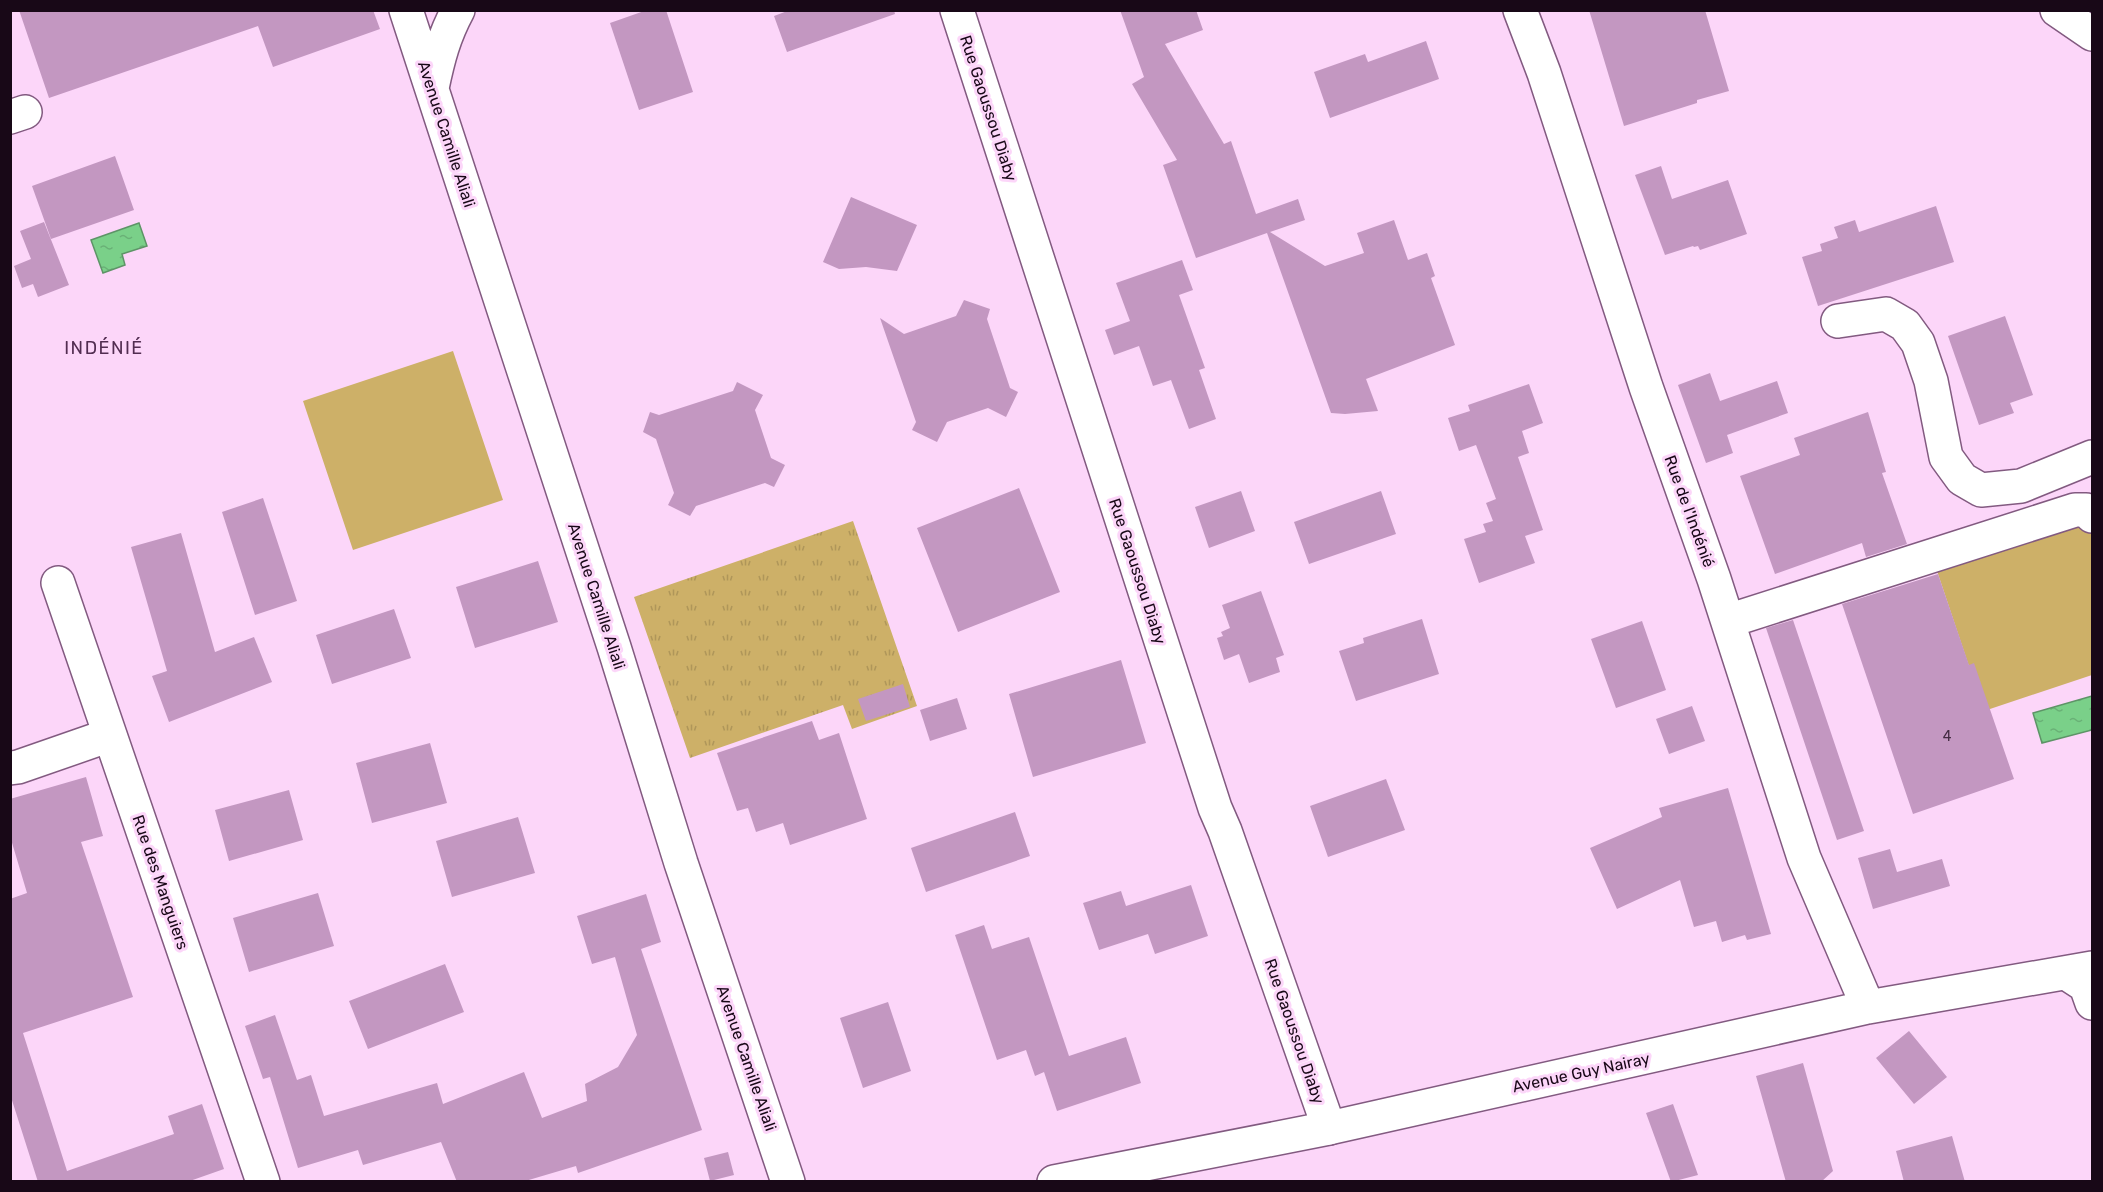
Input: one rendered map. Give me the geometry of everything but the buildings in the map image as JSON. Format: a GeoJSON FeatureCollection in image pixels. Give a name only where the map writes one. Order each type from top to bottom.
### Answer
{"type":"FeatureCollection","features":[{"type":"Feature","properties":{"kind":"main road","name":"Avenue Camille Aliali"},"geometry":{"type":"LineString","coordinates":[[406,10],[614,647],[681,863],[788,1182]]}},
{"type":"Feature","properties":{"kind":"main road"},"geometry":{"type":"LineString","coordinates":[[432,88],[438,55],[458,10]]}},
{"type":"Feature","properties":{"kind":"main road","name":"Rue Gaoussou Diaby"},"geometry":{"type":"LineString","coordinates":[[957,10],[1215,808],[1329,1128]]}},
{"type":"Feature","properties":{"kind":"main road","name":"Rue de l'Indénié"},"geometry":{"type":"LineString","coordinates":[[1520,10],[1544,73],[1646,387],[1728,621],[1804,858],[1868,1007]]}},
{"type":"Feature","properties":{"kind":"main road"},"geometry":{"type":"LineString","coordinates":[[2057,10],[2092,34]]}},
{"type":"Feature","properties":{"kind":"main road"},"geometry":{"type":"LineString","coordinates":[[1838,321],[1886,314],[1905,325],[1918,343],[1932,381],[1946,457],[1962,479],[1981,490],[2021,486],[2092,458]]}},
{"type":"Feature","properties":{"kind":"main road"},"geometry":{"type":"LineString","coordinates":[[1728,621],[2075,510],[2086,510],[2092,516]]}},
{"type":"Feature","properties":{"kind":"main road","name":"Rue des Manguiers"},"geometry":{"type":"LineString","coordinates":[[58,583],[256,1179]]}},
{"type":"Feature","properties":{"kind":"main road"},"geometry":{"type":"LineString","coordinates":[[10,768],[110,735]]}},
{"type":"Feature","properties":{"kind":"main road","name":"Avenue Guy Nairay"},"geometry":{"type":"LineString","coordinates":[[1054,1182],[1329,1128],[1868,1007],[2079,970],[2092,1003]]}},
{"type":"Feature","properties":{"kind":"green space"},"geometry":{"type":"Polygon","coordinates":[[[453,351],[503,500],[353,550],[303,401],[453,351]]]}},
{"type":"Feature","properties":{"kind":"green space"},"geometry":{"type":"Polygon","coordinates":[[[2088,517],[2092,530],[2092,675],[1984,711],[1936,568],[2088,517]]]}},
{"type":"Feature","properties":{"kind":"green space"},"geometry":{"type":"Polygon","coordinates":[[[853,521],[917,706],[852,729],[843,705],[690,758],[634,597],[853,521]]]}},
{"type":"Feature","properties":{"kind":"water"},"geometry":{"type":"Polygon","coordinates":[[[139,223],[147,246],[122,254],[125,265],[103,273],[91,240],[139,223]]]}},
{"type":"Feature","properties":{"kind":"water"},"geometry":{"type":"Polygon","coordinates":[[[2092,696],[2092,730],[2042,743],[2033,713],[2092,696]]]}},
{"type":"Feature","properties":{"kind":"district","name":"INDÉNIÉ"},"geometry":{"type":"Point","coordinates":[104,348]}}]}
